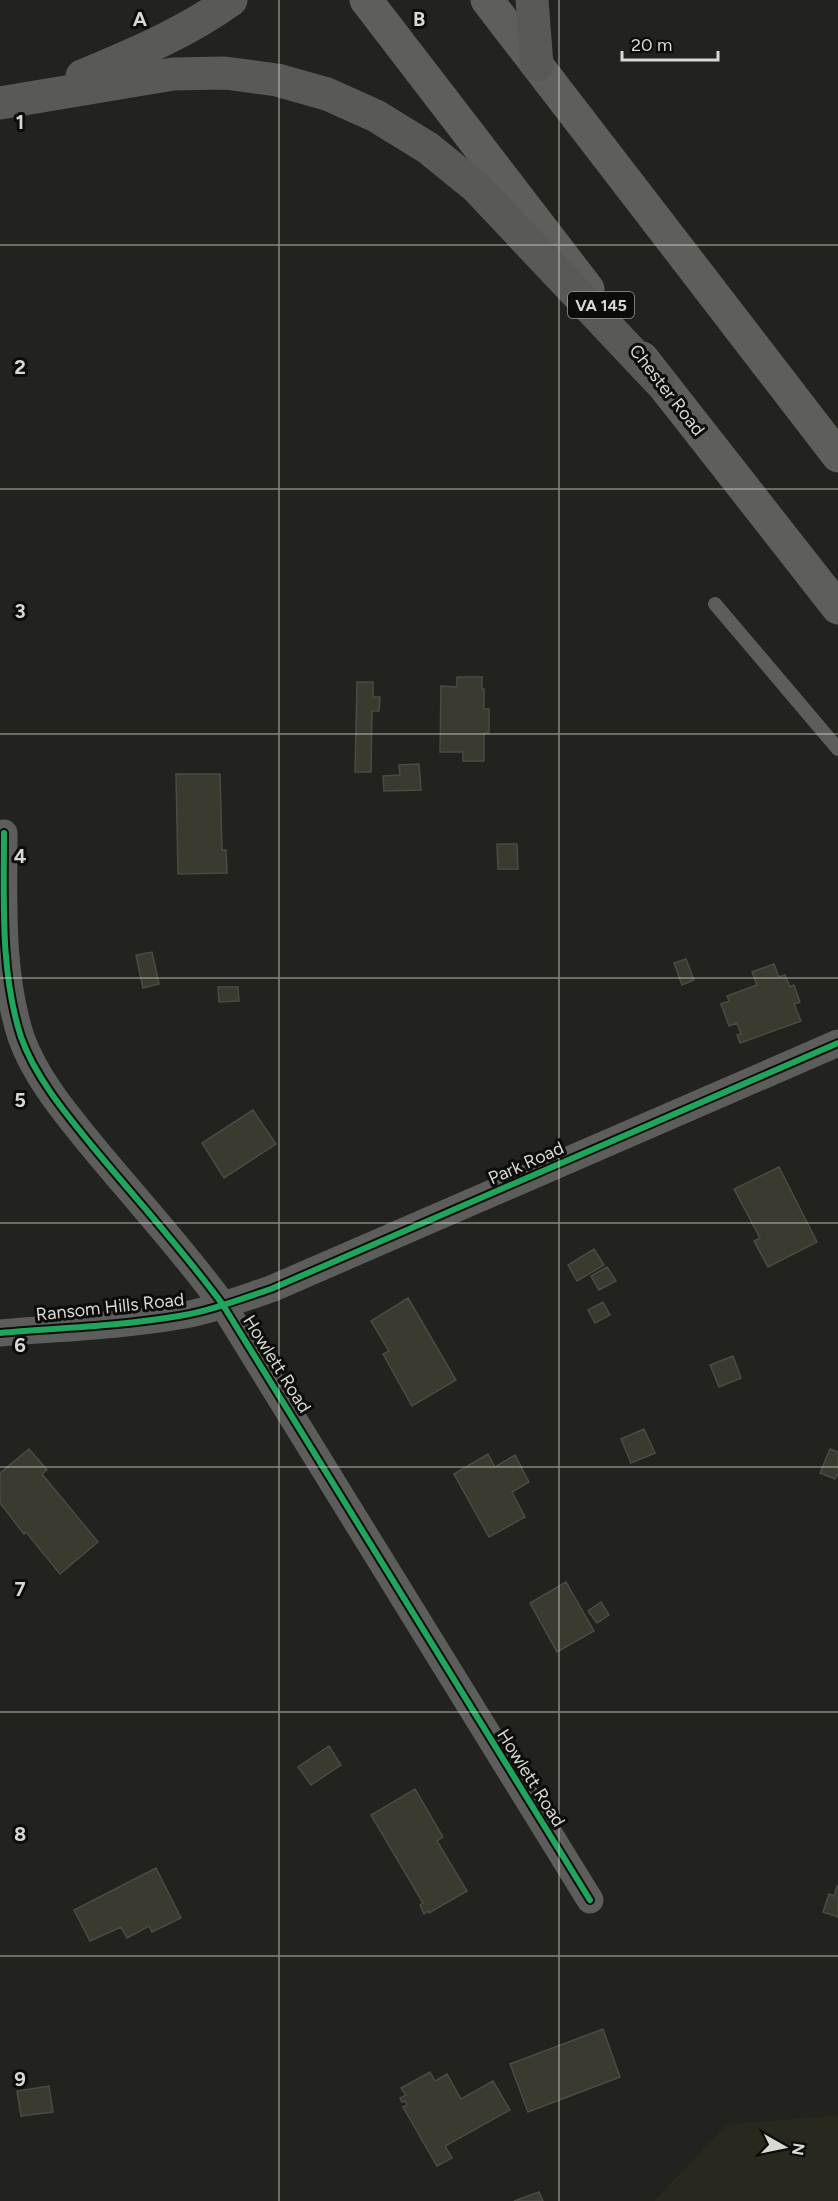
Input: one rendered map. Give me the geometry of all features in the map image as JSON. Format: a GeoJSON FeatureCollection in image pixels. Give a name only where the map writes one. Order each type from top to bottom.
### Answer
{"type":"FeatureCollection","features":[{"type":"Feature","properties":{"kind":"highway"},"geometry":{"type":"LineString","coordinates":[[14,101],[152,47],[210,15],[231,0]]}},
{"type":"Feature","properties":{"kind":"highway"},"geometry":{"type":"LineString","coordinates":[[532,0],[537,65]]}},
{"type":"Feature","properties":{"kind":"highway"},"geometry":{"type":"LineString","coordinates":[[14,101],[173,74],[225,73],[277,80],[327,94],[376,116],[428,148],[476,187],[659,381]]}},
{"type":"Feature","properties":{"kind":"main road","name":"Chester Road"},"geometry":{"type":"LineString","coordinates":[[366,0],[659,381],[838,608]]}},
{"type":"Feature","properties":{"kind":"main road"},"geometry":{"type":"LineString","coordinates":[[487,0],[838,456]]}},
{"type":"Feature","properties":{"kind":"street","name":"Howlett Road"},"geometry":{"type":"LineString","coordinates":[[4,833],[6,959],[21,1037],[35,1067],[70,1118],[197,1270],[223,1305],[590,1900]]}},
{"type":"Feature","properties":{"kind":"street","name":"Park Road"},"geometry":{"type":"LineString","coordinates":[[223,1305],[319,1270],[838,1043]]}},
{"type":"Feature","properties":{"kind":"street","name":"Ransom Hills Road"},"geometry":{"type":"LineString","coordinates":[[0,1333],[140,1322],[181,1316],[223,1305]]}},
{"type":"Feature","properties":{"kind":"lane"},"geometry":{"type":"LineString","coordinates":[[715,604],[838,749]]}},
{"type":"Feature","properties":{"kind":"shaded area"},"geometry":{"type":"Polygon","coordinates":[[[838,2115],[838,2201],[654,2201],[726,2125],[838,2115]]]}},
{"type":"Feature","properties":{"kind":"building"},"geometry":{"type":"Polygon","coordinates":[[[457,677],[482,677],[484,709],[489,709],[489,733],[484,733],[484,761],[463,761],[463,752],[440,752],[441,686],[457,687],[457,677]]]}},
{"type":"Feature","properties":{"kind":"building"},"geometry":{"type":"Polygon","coordinates":[[[357,682],[373,682],[373,697],[380,697],[379,711],[372,711],[371,772],[355,772],[357,682]]]}},
{"type":"Feature","properties":{"kind":"building"},"geometry":{"type":"Polygon","coordinates":[[[419,764],[421,790],[384,791],[383,776],[400,775],[399,765],[419,764]]]}},
{"type":"Feature","properties":{"kind":"building"},"geometry":{"type":"Polygon","coordinates":[[[176,774],[220,774],[222,850],[226,850],[227,873],[178,874],[176,774]]]}},
{"type":"Feature","properties":{"kind":"building"},"geometry":{"type":"Polygon","coordinates":[[[497,844],[517,844],[518,869],[498,869],[497,844]]]}},
{"type":"Feature","properties":{"kind":"building"},"geometry":{"type":"Polygon","coordinates":[[[152,952],[159,984],[143,988],[136,955],[152,952]]]}},
{"type":"Feature","properties":{"kind":"building"},"geometry":{"type":"Polygon","coordinates":[[[686,959],[694,980],[682,985],[674,963],[686,959]]]}},
{"type":"Feature","properties":{"kind":"building"},"geometry":{"type":"Polygon","coordinates":[[[774,964],[779,977],[785,975],[790,987],[794,985],[800,1002],[794,1004],[801,1021],[740,1043],[737,1035],[741,1034],[737,1023],[729,1026],[721,1004],[729,1001],[727,996],[757,985],[752,972],[774,964]]]}},
{"type":"Feature","properties":{"kind":"building"},"geometry":{"type":"Polygon","coordinates":[[[218,987],[238,987],[239,1001],[219,1002],[218,987]]]}},
{"type":"Feature","properties":{"kind":"building"},"geometry":{"type":"Polygon","coordinates":[[[253,1110],[276,1144],[224,1178],[202,1143],[253,1110]]]}},
{"type":"Feature","properties":{"kind":"building"},"geometry":{"type":"Polygon","coordinates":[[[779,1167],[817,1242],[768,1267],[754,1241],[760,1238],[734,1189],[779,1167]]]}},
{"type":"Feature","properties":{"kind":"building"},"geometry":{"type":"Polygon","coordinates":[[[594,1249],[604,1265],[577,1281],[568,1265],[594,1249]]]}},
{"type":"Feature","properties":{"kind":"building"},"geometry":{"type":"Polygon","coordinates":[[[607,1267],[616,1281],[599,1290],[591,1276],[607,1267]]]}},
{"type":"Feature","properties":{"kind":"building"},"geometry":{"type":"Polygon","coordinates":[[[408,1298],[456,1380],[412,1406],[383,1354],[389,1351],[371,1321],[408,1298]]]}},
{"type":"Feature","properties":{"kind":"building"},"geometry":{"type":"Polygon","coordinates":[[[603,1302],[610,1315],[595,1323],[588,1310],[603,1302]]]}},
{"type":"Feature","properties":{"kind":"building"},"geometry":{"type":"Polygon","coordinates":[[[733,1356],[741,1378],[719,1387],[710,1365],[733,1356]]]}},
{"type":"Feature","properties":{"kind":"building"},"geometry":{"type":"Polygon","coordinates":[[[644,1429],[655,1453],[631,1463],[621,1439],[644,1429]]]}},
{"type":"Feature","properties":{"kind":"building"},"geometry":{"type":"Polygon","coordinates":[[[29,1449],[47,1470],[42,1474],[98,1542],[60,1574],[0,1503],[0,1473],[29,1449]]]}},
{"type":"Feature","properties":{"kind":"building"},"geometry":{"type":"Polygon","coordinates":[[[830,1449],[838,1452],[838,1473],[835,1479],[820,1473],[830,1449]]]}},
{"type":"Feature","properties":{"kind":"building"},"geometry":{"type":"Polygon","coordinates":[[[488,1454],[495,1467],[515,1455],[529,1482],[512,1492],[525,1517],[489,1537],[454,1474],[488,1454]]]}},
{"type":"Feature","properties":{"kind":"building"},"geometry":{"type":"Polygon","coordinates":[[[566,1582],[594,1631],[557,1652],[530,1603],[566,1582]]]}},
{"type":"Feature","properties":{"kind":"building"},"geometry":{"type":"Polygon","coordinates":[[[601,1602],[609,1615],[597,1623],[588,1611],[601,1602]]]}},
{"type":"Feature","properties":{"kind":"building"},"geometry":{"type":"Polygon","coordinates":[[[329,1746],[341,1765],[311,1785],[298,1767],[329,1746]]]}},
{"type":"Feature","properties":{"kind":"building"},"geometry":{"type":"Polygon","coordinates":[[[415,1789],[443,1837],[437,1841],[467,1891],[424,1914],[420,1905],[423,1903],[371,1815],[415,1789]]]}},
{"type":"Feature","properties":{"kind":"building"},"geometry":{"type":"Polygon","coordinates":[[[156,1868],[181,1918],[152,1932],[149,1926],[127,1938],[121,1927],[90,1941],[74,1910],[156,1868]]]}},
{"type":"Feature","properties":{"kind":"building"},"geometry":{"type":"Polygon","coordinates":[[[837,1886],[838,1917],[823,1912],[829,1894],[834,1896],[837,1886]]]}},
{"type":"Feature","properties":{"kind":"building"},"geometry":{"type":"Polygon","coordinates":[[[603,2029],[620,2077],[528,2112],[510,2064],[603,2029]]]}},
{"type":"Feature","properties":{"kind":"building"},"geometry":{"type":"Polygon","coordinates":[[[430,2072],[435,2081],[447,2074],[461,2099],[493,2081],[510,2110],[445,2146],[452,2158],[437,2166],[403,2107],[407,2105],[405,2101],[402,2102],[400,2098],[406,2095],[401,2088],[430,2072]]]}},
{"type":"Feature","properties":{"kind":"building"},"geometry":{"type":"Polygon","coordinates":[[[49,2086],[53,2112],[21,2116],[17,2091],[49,2086]]]}},
{"type":"Feature","properties":{"kind":"building"},"geometry":{"type":"Polygon","coordinates":[[[539,2192],[543,2201],[514,2201],[539,2192]]]}},
{"type":"Feature","properties":{"kind":"cycle path"},"geometry":{"type":"LineString","coordinates":[[4,833],[4,910],[9,987],[21,1037],[34,1066],[72,1122],[176,1245],[223,1305],[590,1900]]}},
{"type":"Feature","properties":{"kind":"cycle path"},"geometry":{"type":"LineString","coordinates":[[0,1333],[179,1316],[214,1308],[271,1289],[838,1043]]}}]}
